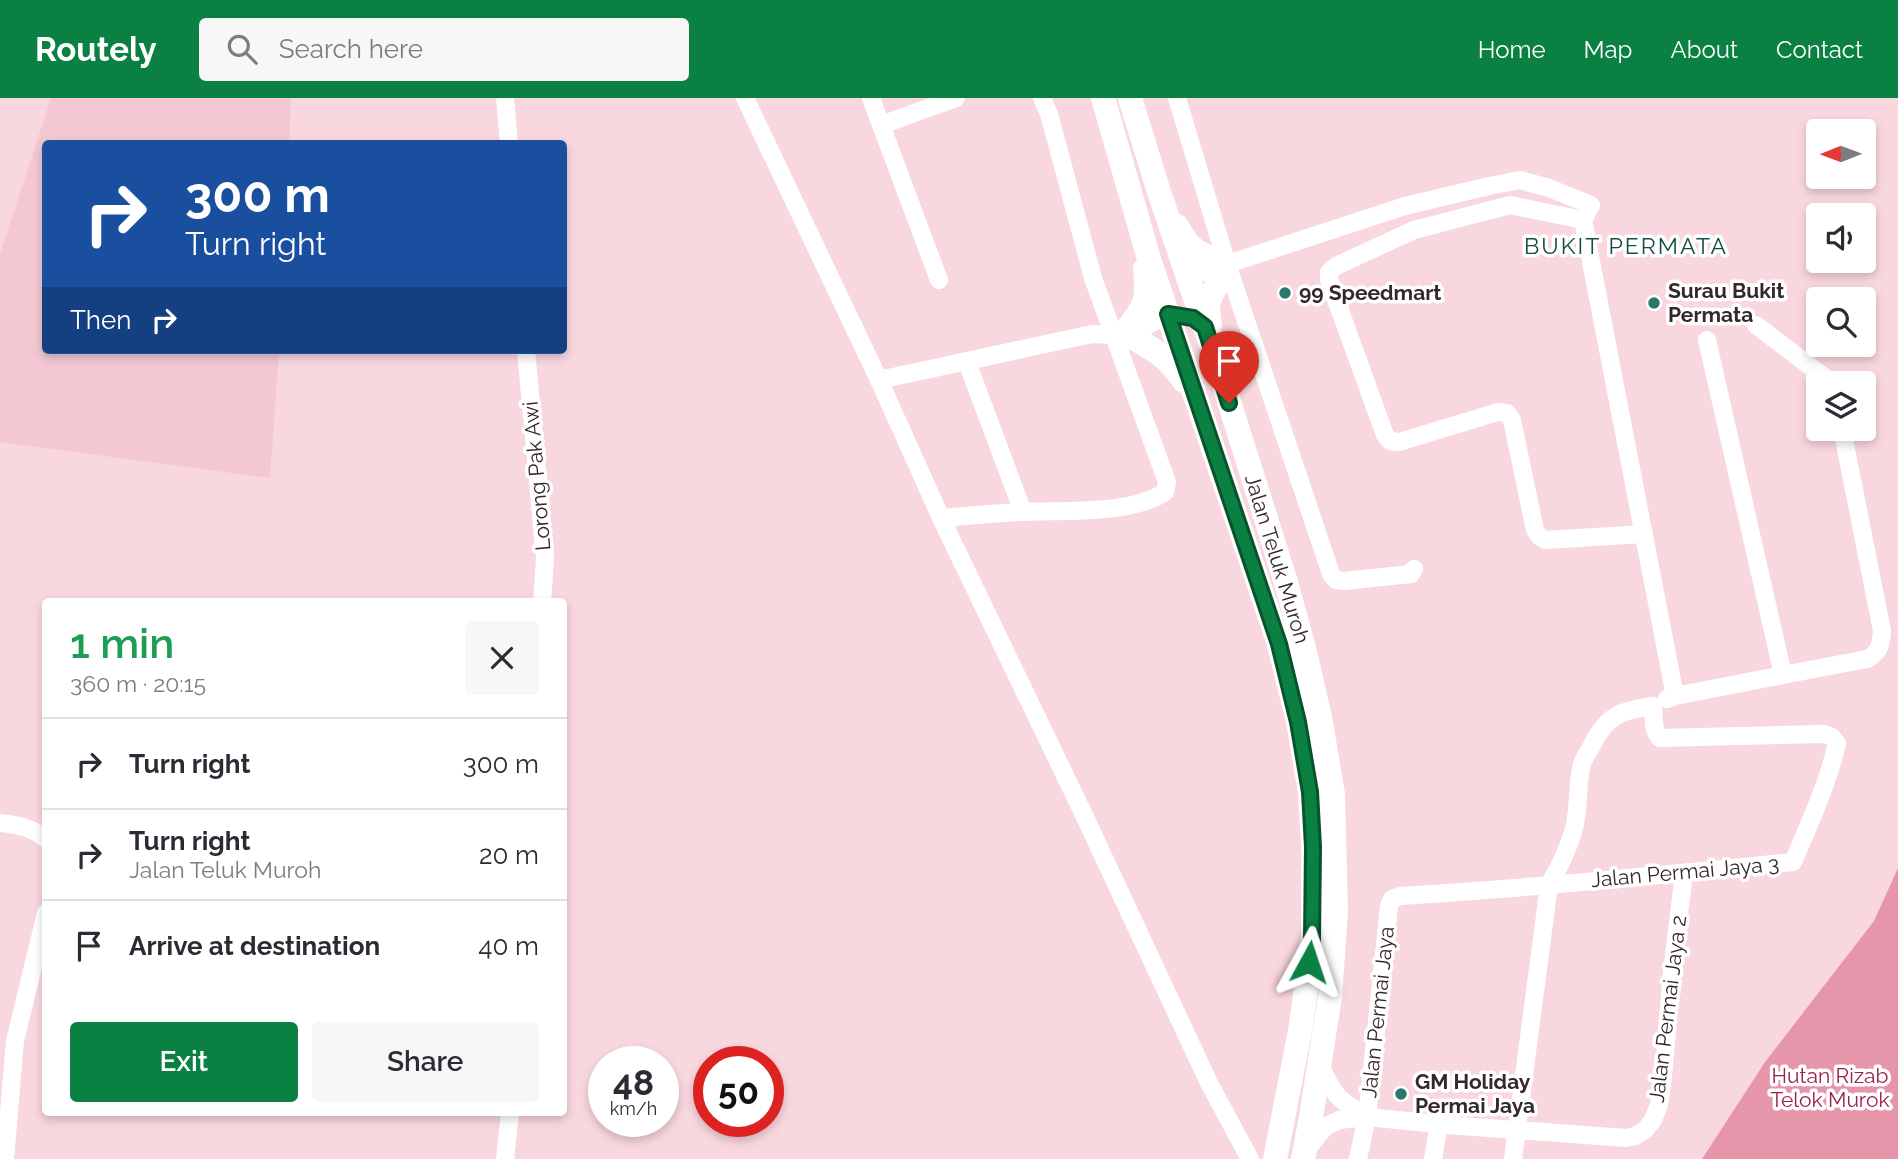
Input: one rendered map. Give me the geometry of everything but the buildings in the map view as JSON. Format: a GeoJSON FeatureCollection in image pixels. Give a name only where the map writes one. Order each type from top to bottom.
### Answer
{"type":"FeatureCollection","features":[{"type":"Feature","properties":{"kind":"main road","name":"Jalan Teluk Muroh"},"geometry":{"type":"LineString","coordinates":[[1103,98],[1146,248],[1279,644],[1298,722],[1310,792],[1313,847],[1312,939],[1298,1043],[1275,1159]]}},
{"type":"Feature","properties":{"kind":"main road","name":"Jalan Teluk Muroh"},"geometry":{"type":"LineString","coordinates":[[1130,98],[1285,579],[1320,717],[1333,794],[1336,911],[1330,997],[1303,1156]]}},
{"type":"Feature","properties":{"kind":"main road"},"geometry":{"type":"LineString","coordinates":[[1159,192],[1185,241],[1202,255],[1227,264],[1209,300],[1215,357]]}},
{"type":"Feature","properties":{"kind":"main road"},"geometry":{"type":"LineString","coordinates":[[1146,248],[1146,301],[1120,334],[1160,353],[1173,365],[1197,398]]}},
{"type":"Feature","properties":{"kind":"main road"},"geometry":{"type":"LineString","coordinates":[[1146,248],[1164,270],[1188,277],[1168,314],[1193,318],[1205,327]]}},
{"type":"Feature","properties":{"kind":"street"},"geometry":{"type":"LineString","coordinates":[[505,98],[509,140]]}},
{"type":"Feature","properties":{"kind":"street"},"geometry":{"type":"LineString","coordinates":[[745,98],[1209,1083],[1250,1159]]}},
{"type":"Feature","properties":{"kind":"street"},"geometry":{"type":"LineString","coordinates":[[871,98],[939,280]]}},
{"type":"Feature","properties":{"kind":"street"},"geometry":{"type":"LineString","coordinates":[[881,125],[956,98]]}},
{"type":"Feature","properties":{"kind":"street"},"geometry":{"type":"LineString","coordinates":[[941,518],[1104,510],[1155,499],[1165,492],[1167,482],[1120,334],[1093,278],[1049,114],[1042,98]]}},
{"type":"Feature","properties":{"kind":"street"},"geometry":{"type":"LineString","coordinates":[[1177,98],[1227,264],[1331,574],[1336,580],[1344,581],[1411,575],[1414,569]]}},
{"type":"Feature","properties":{"kind":"street"},"geometry":{"type":"LineString","coordinates":[[1188,277],[1405,206],[1520,180],[1549,188],[1587,213],[1675,696]]}},
{"type":"Feature","properties":{"kind":"street"},"geometry":{"type":"LineString","coordinates":[[1587,213],[1510,205],[1414,230],[1336,266],[1329,272],[1329,280],[1385,435],[1390,441],[1399,442],[1498,412],[1507,413],[1512,420],[1535,530],[1539,536],[1545,540],[1644,534]]}},
{"type":"Feature","properties":{"kind":"street"},"geometry":{"type":"LineString","coordinates":[[879,380],[1092,334],[1120,334],[1143,328],[1168,314]]}},
{"type":"Feature","properties":{"kind":"street"},"geometry":{"type":"LineString","coordinates":[[1756,325],[1816,371]]}},
{"type":"Feature","properties":{"kind":"street"},"geometry":{"type":"LineString","coordinates":[[1707,340],[1783,675]]}},
{"type":"Feature","properties":{"kind":"street","name":"Lorong Pak Awi"},"geometry":{"type":"LineString","coordinates":[[526,354],[545,559],[541,598]]}},
{"type":"Feature","properties":{"kind":"street"},"geometry":{"type":"LineString","coordinates":[[967,362],[1023,512]]}},
{"type":"Feature","properties":{"kind":"street"},"geometry":{"type":"LineString","coordinates":[[1513,1159],[1549,885],[1562,864],[1574,826],[1582,764],[1596,736],[1610,719],[1630,709],[1653,706],[1675,696],[1867,659],[1875,655],[1881,643],[1882,631],[1844,441]]}},
{"type":"Feature","properties":{"kind":"street","name":"Jalan Permai Jaya 3"},"geometry":{"type":"LineString","coordinates":[[1389,906],[1392,899],[1400,896],[1472,892],[1793,862],[1821,798],[1837,744],[1832,737],[1824,734],[1660,738],[1655,729],[1653,706]]}},
{"type":"Feature","properties":{"kind":"street"},"geometry":{"type":"LineString","coordinates":[[0,823],[22,825],[42,836]]}},
{"type":"Feature","properties":{"kind":"street","name":"Jalan Permai Jaya 2"},"geometry":{"type":"LineString","coordinates":[[1517,1130],[1626,1138],[1645,1130],[1653,1120],[1659,1105],[1684,873]]}},
{"type":"Feature","properties":{"kind":"street","name":"Jalan Permai Jaya"},"geometry":{"type":"LineString","coordinates":[[1358,1159],[1367,1117],[1389,906]]}},
{"type":"Feature","properties":{"kind":"street"},"geometry":{"type":"LineString","coordinates":[[5,1159],[15,1041],[42,930]]}},
{"type":"Feature","properties":{"kind":"street"},"geometry":{"type":"LineString","coordinates":[[1320,1063],[1329,1085],[1343,1103],[1367,1117]]}},
{"type":"Feature","properties":{"kind":"street"},"geometry":{"type":"LineString","coordinates":[[505,1159],[510,1116]]}},
{"type":"Feature","properties":{"kind":"street"},"geometry":{"type":"LineString","coordinates":[[1303,1156],[1325,1127],[1339,1120],[1367,1117],[1517,1130]]}},
{"type":"Feature","properties":{"kind":"street"},"geometry":{"type":"LineString","coordinates":[[1433,1159],[1439,1124]]}},
{"type":"Feature","properties":{"kind":"shaded area"},"geometry":{"type":"Polygon","coordinates":[[[51,98],[291,98],[289,140],[42,140],[42,354],[279,354],[270,478],[0,442],[0,254],[51,98]]]}},
{"type":"Feature","properties":{"kind":"green space","name":"Hutan Rizab Telok Murok"},"geometry":{"type":"Polygon","coordinates":[[[1898,868],[1898,1159],[1702,1159],[1765,1062],[1874,921],[1898,868]]]}},
{"type":"Feature","properties":{"kind":"place","name":"99 Speedmart"},"geometry":{"type":"Point","coordinates":[1285,293]}},
{"type":"Feature","properties":{"kind":"place","name":"Surau Bukit Permata"},"geometry":{"type":"Point","coordinates":[1654,303]}},
{"type":"Feature","properties":{"kind":"place","name":"GM Holiday Permai Jaya"},"geometry":{"type":"Point","coordinates":[1401,1094]}},
{"type":"Feature","properties":{"kind":"district","name":"BUKIT PERMATA"},"geometry":{"type":"Point","coordinates":[1626,246]}},
{"type":"Feature","properties":{"kind":"route"},"geometry":{"type":"LineString","coordinates":[[1229,403],[1205,327],[1193,318],[1168,314],[1279,644],[1298,722],[1310,792],[1313,847],[1312,939],[1309,962]]}}]}
